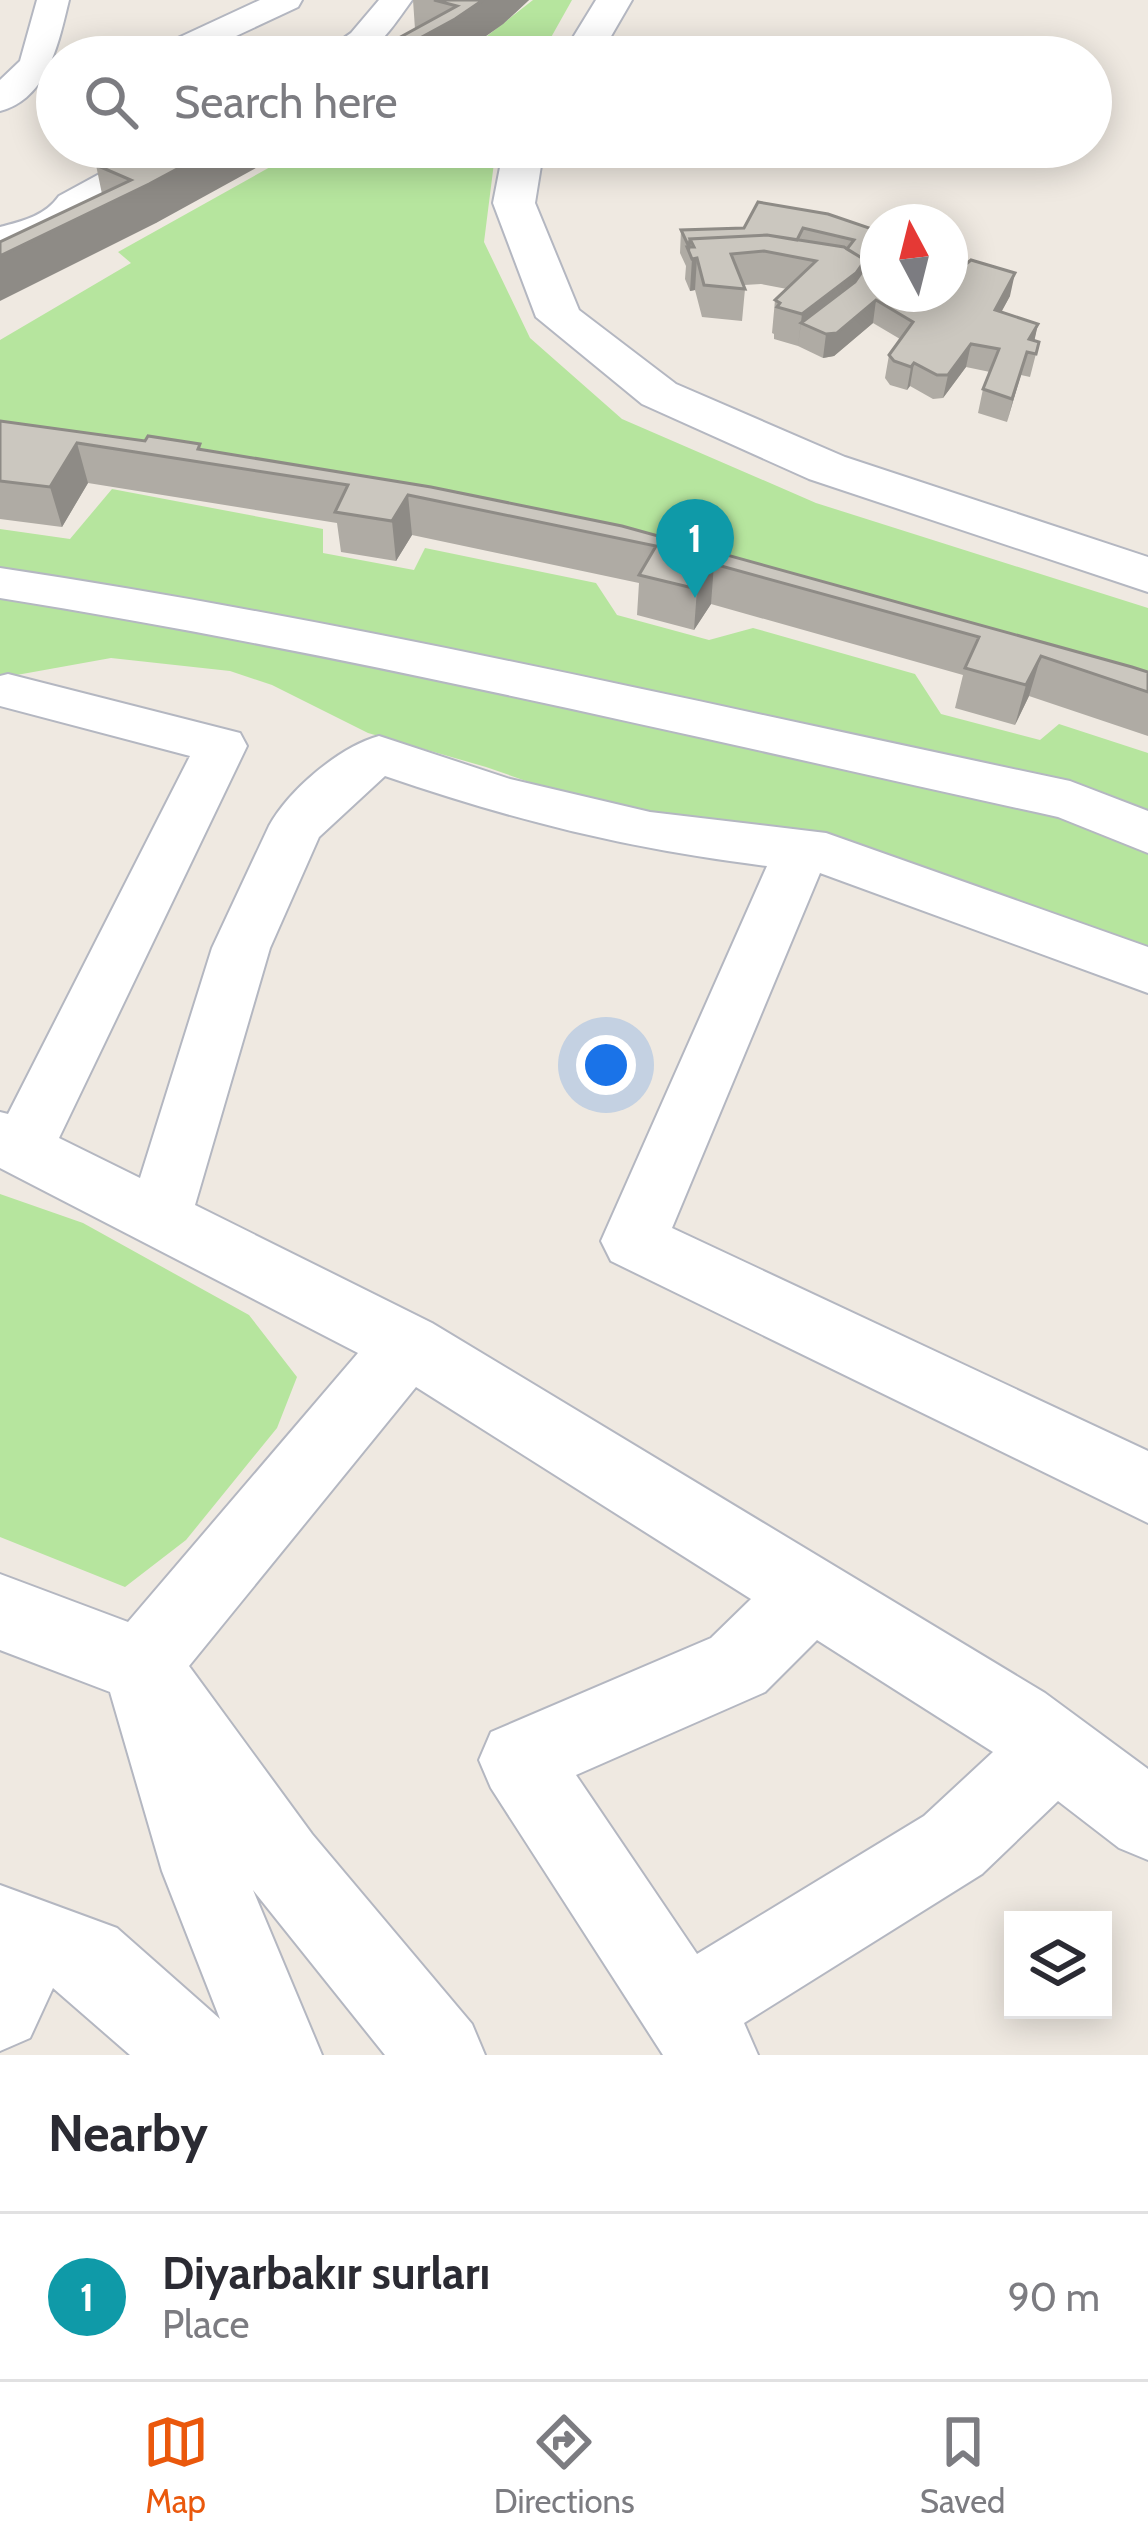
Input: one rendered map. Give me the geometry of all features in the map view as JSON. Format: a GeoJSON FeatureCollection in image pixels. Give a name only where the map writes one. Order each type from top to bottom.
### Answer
{"type":"FeatureCollection","features":[{"type":"Feature","properties":{"kind":"street"},"geometry":{"type":"LineString","coordinates":[[44,36],[53,0]]}},
{"type":"Feature","properties":{"kind":"street"},"geometry":{"type":"LineString","coordinates":[[208,0],[251,15]]}},
{"type":"Feature","properties":{"kind":"street"},"geometry":{"type":"LineString","coordinates":[[208,36],[286,0]]}},
{"type":"Feature","properties":{"kind":"street"},"geometry":{"type":"LineString","coordinates":[[366,36],[396,0]]}},
{"type":"Feature","properties":{"kind":"street"},"geometry":{"type":"LineString","coordinates":[[593,36],[614,0]]}},
{"type":"Feature","properties":{"kind":"street"},"geometry":{"type":"LineString","coordinates":[[0,44],[36,49]]}},
{"type":"Feature","properties":{"kind":"street"},"geometry":{"type":"LineString","coordinates":[[3,97],[36,64]]}},
{"type":"Feature","properties":{"kind":"street"},"geometry":{"type":"LineString","coordinates":[[3,97],[36,99]]}},
{"type":"Feature","properties":{"kind":"street"},"geometry":{"type":"LineString","coordinates":[[0,239],[42,228],[71,212],[72,204],[95,188],[135,168]]}},
{"type":"Feature","properties":{"kind":"street"},"geometry":{"type":"LineString","coordinates":[[520,168],[514,203],[559,316],[659,394],[827,467],[1148,574]]}},
{"type":"Feature","properties":{"kind":"street"},"geometry":{"type":"LineString","coordinates":[[0,584],[175,610],[886,760],[1070,800],[1148,833]]}},
{"type":"Feature","properties":{"kind":"street"},"geometry":{"type":"LineString","coordinates":[[2,696],[221,746],[11,1143],[408,1345],[1017,1720],[1148,1820]]}},
{"type":"Feature","properties":{"kind":"street"},"geometry":{"type":"LineString","coordinates":[[159,1219],[241,948],[296,826],[358,767],[379,754],[502,796],[650,832],[803,848],[1037,926],[1148,970]]}},
{"type":"Feature","properties":{"kind":"street"},"geometry":{"type":"LineString","coordinates":[[803,848],[634,1241],[1148,1488]]}},
{"type":"Feature","properties":{"kind":"street"},"geometry":{"type":"LineString","coordinates":[[141,1665],[408,1345]]}},
{"type":"Feature","properties":{"kind":"street"},"geometry":{"type":"LineString","coordinates":[[811,1594],[738,1665],[519,1760],[699,2032],[953,1845],[1054,1749]]}},
{"type":"Feature","properties":{"kind":"street"},"geometry":{"type":"LineString","coordinates":[[0,1612],[141,1665],[283,1863],[441,2055]]}},
{"type":"Feature","properties":{"kind":"street"},"geometry":{"type":"LineString","coordinates":[[141,1665],[203,1871],[278,2055]]}},
{"type":"Feature","properties":{"kind":"street"},"geometry":{"type":"LineString","coordinates":[[11,1958],[87,1958],[195,2055]]}},
{"type":"Feature","properties":{"kind":"green space"},"geometry":{"type":"Polygon","coordinates":[[[533,0],[572,0],[552,36],[487,36],[533,0]]]}},
{"type":"Feature","properties":{"kind":"green space"},"geometry":{"type":"Polygon","coordinates":[[[268,168],[493,168],[484,242],[530,338],[622,419],[816,503],[1148,608],[1148,692],[425,506],[0,454],[0,340],[131,263],[118,252],[268,168]]]}},
{"type":"Feature","properties":{"kind":"green space"},"geometry":{"type":"Polygon","coordinates":[[[112,489],[323,529],[323,553],[414,570],[425,548],[596,583],[617,615],[709,640],[753,628],[915,674],[941,714],[1040,740],[1059,724],[1148,753],[1148,951],[618,813],[368,733],[272,685],[230,671],[111,658],[0,678],[0,529],[70,539],[112,489]]]}},
{"type":"Feature","properties":{"kind":"green space"},"geometry":{"type":"Polygon","coordinates":[[[0,1194],[83,1223],[249,1315],[297,1377],[277,1428],[186,1540],[125,1587],[0,1537],[0,1194]]]}},
{"type":"Feature","properties":{"kind":"building"},"geometry":{"type":"Polygon","coordinates":[[[434,0],[483,0],[424,36],[402,36],[457,6],[434,0]]]}},
{"type":"Feature","properties":{"kind":"building"},"geometry":{"type":"Polygon","coordinates":[[[103,168],[179,168],[0,256],[0,242],[131,180],[103,168]]]}},
{"type":"Feature","properties":{"kind":"building"},"geometry":{"type":"Polygon","coordinates":[[[758,202],[828,214],[860,225],[860,257],[847,249],[854,240],[803,228],[797,240],[767,235],[690,239],[689,247],[681,230],[744,228],[758,202]]]}},
{"type":"Feature","properties":{"kind":"building"},"geometry":{"type":"Polygon","coordinates":[[[767,235],[844,247],[860,257],[860,267],[802,314],[777,307],[780,303],[775,300],[816,261],[764,251],[731,254],[745,289],[704,285],[697,258],[692,259],[687,247],[694,247],[690,239],[767,235]]]}},
{"type":"Feature","properties":{"kind":"building"},"geometry":{"type":"Polygon","coordinates":[[[971,260],[1015,273],[995,310],[1038,324],[1029,339],[1039,342],[1036,354],[1027,352],[1012,399],[983,389],[999,349],[971,344],[948,375],[894,361],[889,355],[913,322],[896,312],[968,312],[971,260]]]}},
{"type":"Feature","properties":{"kind":"building"},"geometry":{"type":"Polygon","coordinates":[[[860,275],[862,312],[837,333],[826,334],[801,323],[860,275]]]}},
{"type":"Feature","properties":{"kind":"building"},"geometry":{"type":"Polygon","coordinates":[[[0,421],[200,444],[198,449],[431,487],[622,526],[1148,672],[1148,692],[1041,656],[1026,685],[965,668],[979,637],[714,564],[697,589],[639,575],[656,546],[408,495],[392,521],[335,512],[348,485],[77,443],[50,487],[0,481],[0,421]]]}},
{"type":"Feature","properties":{"kind":"place","name":"Diyarbakır surları"},"geometry":{"type":"Point","coordinates":[695,598]}}]}
